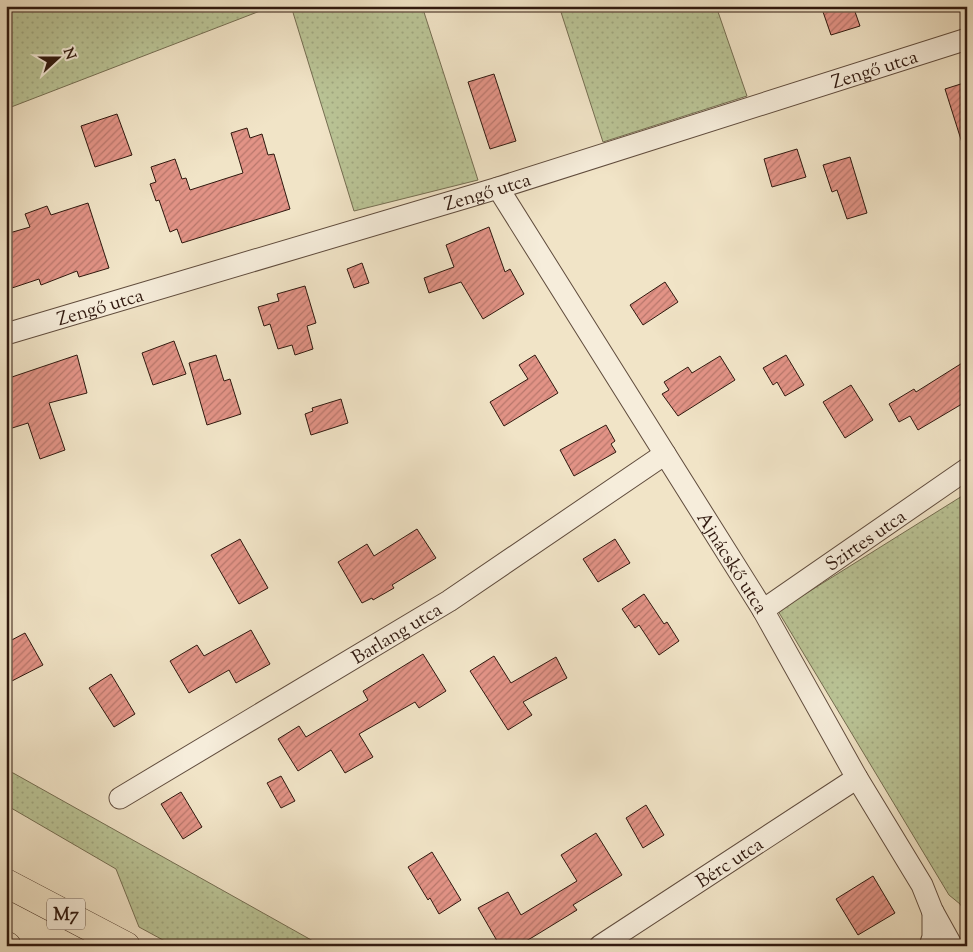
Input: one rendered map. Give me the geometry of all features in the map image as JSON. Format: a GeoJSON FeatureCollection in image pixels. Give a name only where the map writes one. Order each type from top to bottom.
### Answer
{"type":"FeatureCollection","features":[{"type":"Feature","properties":{"kind":"highway","name":"M7"},"geometry":{"type":"LineString","coordinates":[[6,883],[126,946]]}},
{"type":"Feature","properties":{"kind":"street","name":"Zengő utca"},"geometry":{"type":"LineString","coordinates":[[6,334],[498,188],[967,40]]}},
{"type":"Feature","properties":{"kind":"street","name":"Ajnácskő utca"},"geometry":{"type":"LineString","coordinates":[[498,188],[763,610],[857,778],[922,884],[932,910],[952,946]]}},
{"type":"Feature","properties":{"kind":"street","name":"Barlang utca"},"geometry":{"type":"LineString","coordinates":[[120,798],[449,600],[665,454]]}},
{"type":"Feature","properties":{"kind":"street","name":"Szirtes utca"},"geometry":{"type":"LineString","coordinates":[[763,610],[967,469]]}},
{"type":"Feature","properties":{"kind":"street","name":"Bérc utca"},"geometry":{"type":"LineString","coordinates":[[600,946],[857,778]]}},
{"type":"Feature","properties":{"kind":"street"},"geometry":{"type":"LineString","coordinates":[[930,946],[933,937],[932,910]]}},
{"type":"Feature","properties":{"kind":"green space"},"geometry":{"type":"Polygon","coordinates":[[[6,6],[273,6],[6,109],[6,6]]]}},
{"type":"Feature","properties":{"kind":"green space"},"geometry":{"type":"Polygon","coordinates":[[[291,6],[422,6],[478,180],[354,211],[291,6]]]}},
{"type":"Feature","properties":{"kind":"green space"},"geometry":{"type":"Polygon","coordinates":[[[559,6],[716,6],[747,96],[603,142],[559,6]]]}},
{"type":"Feature","properties":{"kind":"green space"},"geometry":{"type":"Polygon","coordinates":[[[967,493],[967,915],[960,904],[949,895],[778,611],[967,493]]]}},
{"type":"Feature","properties":{"kind":"green space"},"geometry":{"type":"Polygon","coordinates":[[[6,769],[322,946],[174,946],[139,927],[116,869],[6,805],[6,769]]]}},
{"type":"Feature","properties":{"kind":"building"},"geometry":{"type":"Polygon","coordinates":[[[821,6],[853,6],[860,26],[831,35],[821,6]]]}},
{"type":"Feature","properties":{"kind":"building"},"geometry":{"type":"Polygon","coordinates":[[[494,74],[516,141],[490,149],[468,82],[494,74]]]}},
{"type":"Feature","properties":{"kind":"building"},"geometry":{"type":"Polygon","coordinates":[[[967,82],[967,145],[963,146],[945,89],[967,82]]]}},
{"type":"Feature","properties":{"kind":"building"},"geometry":{"type":"Polygon","coordinates":[[[117,114],[132,155],[95,167],[81,126],[117,114]]]}},
{"type":"Feature","properties":{"kind":"building"},"geometry":{"type":"Polygon","coordinates":[[[247,128],[250,138],[262,134],[268,155],[274,154],[290,209],[182,243],[177,229],[170,232],[159,200],[156,201],[150,184],[156,182],[151,167],[175,159],[182,179],[186,178],[190,190],[243,173],[231,133],[247,128]]]}},
{"type":"Feature","properties":{"kind":"building"},"geometry":{"type":"Polygon","coordinates":[[[797,149],[806,177],[772,187],[764,159],[797,149]]]}},
{"type":"Feature","properties":{"kind":"building"},"geometry":{"type":"Polygon","coordinates":[[[850,157],[867,213],[847,219],[837,190],[832,192],[823,165],[850,157]]]}},
{"type":"Feature","properties":{"kind":"building"},"geometry":{"type":"Polygon","coordinates":[[[88,203],[109,268],[79,277],[77,271],[41,285],[39,279],[6,290],[6,234],[30,227],[25,214],[47,206],[51,215],[88,203]]]}},
{"type":"Feature","properties":{"kind":"building"},"geometry":{"type":"Polygon","coordinates":[[[489,227],[505,272],[510,269],[524,294],[483,319],[461,282],[429,293],[424,278],[454,267],[446,245],[489,227]]]}},
{"type":"Feature","properties":{"kind":"building"},"geometry":{"type":"Polygon","coordinates":[[[362,263],[369,283],[354,288],[347,269],[362,263]]]}},
{"type":"Feature","properties":{"kind":"building"},"geometry":{"type":"Polygon","coordinates":[[[665,282],[678,302],[643,325],[630,305],[665,282]]]}},
{"type":"Feature","properties":{"kind":"building"},"geometry":{"type":"Polygon","coordinates":[[[305,286],[316,323],[307,326],[313,349],[295,355],[292,345],[278,349],[270,324],[264,326],[258,307],[279,301],[277,294],[305,286]]]}},
{"type":"Feature","properties":{"kind":"building"},"geometry":{"type":"Polygon","coordinates":[[[174,341],[186,374],[153,385],[142,353],[174,341]]]}},
{"type":"Feature","properties":{"kind":"building"},"geometry":{"type":"Polygon","coordinates":[[[77,355],[87,393],[49,403],[65,450],[40,459],[28,423],[6,430],[6,379],[77,355]]]}},
{"type":"Feature","properties":{"kind":"building"},"geometry":{"type":"Polygon","coordinates":[[[216,355],[224,381],[230,379],[241,414],[207,425],[189,363],[216,355]]]}},
{"type":"Feature","properties":{"kind":"building"},"geometry":{"type":"Polygon","coordinates":[[[535,355],[558,393],[504,426],[490,402],[528,379],[519,365],[535,355]]]}},
{"type":"Feature","properties":{"kind":"building"},"geometry":{"type":"Polygon","coordinates":[[[786,355],[804,385],[785,396],[777,382],[773,385],[763,368],[786,355]]]}},
{"type":"Feature","properties":{"kind":"building"},"geometry":{"type":"Polygon","coordinates":[[[720,356],[735,380],[678,416],[662,394],[669,390],[664,382],[688,367],[692,373],[720,356]]]}},
{"type":"Feature","properties":{"kind":"building"},"geometry":{"type":"Polygon","coordinates":[[[967,360],[967,401],[918,430],[910,416],[899,422],[889,404],[914,389],[916,392],[967,360]]]}},
{"type":"Feature","properties":{"kind":"building"},"geometry":{"type":"Polygon","coordinates":[[[851,385],[873,420],[845,438],[823,402],[851,385]]]}},
{"type":"Feature","properties":{"kind":"building"},"geometry":{"type":"Polygon","coordinates":[[[341,399],[348,423],[311,435],[305,414],[313,411],[312,408],[341,399]]]}},
{"type":"Feature","properties":{"kind":"building"},"geometry":{"type":"Polygon","coordinates":[[[606,425],[615,441],[611,444],[616,452],[574,476],[560,450],[606,425]]]}},
{"type":"Feature","properties":{"kind":"building"},"geometry":{"type":"Polygon","coordinates":[[[417,529],[436,558],[392,585],[394,588],[373,600],[372,598],[362,603],[338,562],[367,544],[374,556],[417,529]]]}},
{"type":"Feature","properties":{"kind":"building"},"geometry":{"type":"Polygon","coordinates":[[[240,539],[268,588],[239,604],[211,555],[240,539]]]}},
{"type":"Feature","properties":{"kind":"building"},"geometry":{"type":"Polygon","coordinates":[[[615,539],[630,563],[598,582],[583,559],[615,539]]]}},
{"type":"Feature","properties":{"kind":"building"},"geometry":{"type":"Polygon","coordinates":[[[644,594],[664,624],[667,622],[679,641],[659,655],[639,625],[635,628],[622,609],[644,594]]]}},
{"type":"Feature","properties":{"kind":"building"},"geometry":{"type":"Polygon","coordinates":[[[251,630],[270,664],[236,683],[229,670],[189,693],[170,661],[197,645],[204,656],[251,630]]]}},
{"type":"Feature","properties":{"kind":"building"},"geometry":{"type":"Polygon","coordinates":[[[25,633],[43,665],[6,684],[6,643],[25,633]]]}},
{"type":"Feature","properties":{"kind":"building"},"geometry":{"type":"Polygon","coordinates":[[[423,654],[446,691],[419,708],[415,702],[359,734],[373,757],[345,773],[331,750],[298,771],[278,739],[299,726],[306,737],[368,700],[363,691],[423,654]]]}},
{"type":"Feature","properties":{"kind":"building"},"geometry":{"type":"Polygon","coordinates":[[[494,656],[511,683],[556,657],[567,678],[523,702],[532,715],[508,730],[470,671],[494,656]]]}},
{"type":"Feature","properties":{"kind":"building"},"geometry":{"type":"Polygon","coordinates":[[[111,674],[135,714],[114,727],[89,688],[111,674]]]}},
{"type":"Feature","properties":{"kind":"building"},"geometry":{"type":"Polygon","coordinates":[[[281,776],[295,801],[281,808],[267,783],[281,776]]]}},
{"type":"Feature","properties":{"kind":"building"},"geometry":{"type":"Polygon","coordinates":[[[181,792],[202,827],[183,839],[161,804],[181,792]]]}},
{"type":"Feature","properties":{"kind":"building"},"geometry":{"type":"Polygon","coordinates":[[[646,805],[664,835],[643,848],[626,818],[646,805]]]}},
{"type":"Feature","properties":{"kind":"building"},"geometry":{"type":"Polygon","coordinates":[[[596,833],[622,875],[573,905],[577,910],[533,937],[517,946],[500,946],[478,908],[508,892],[521,915],[577,881],[561,855],[596,833]]]}},
{"type":"Feature","properties":{"kind":"building"},"geometry":{"type":"Polygon","coordinates":[[[432,852],[461,900],[439,914],[408,867],[432,852]]]}},
{"type":"Feature","properties":{"kind":"building"},"geometry":{"type":"Polygon","coordinates":[[[873,876],[895,913],[858,935],[836,899],[873,876]]]}}]}
